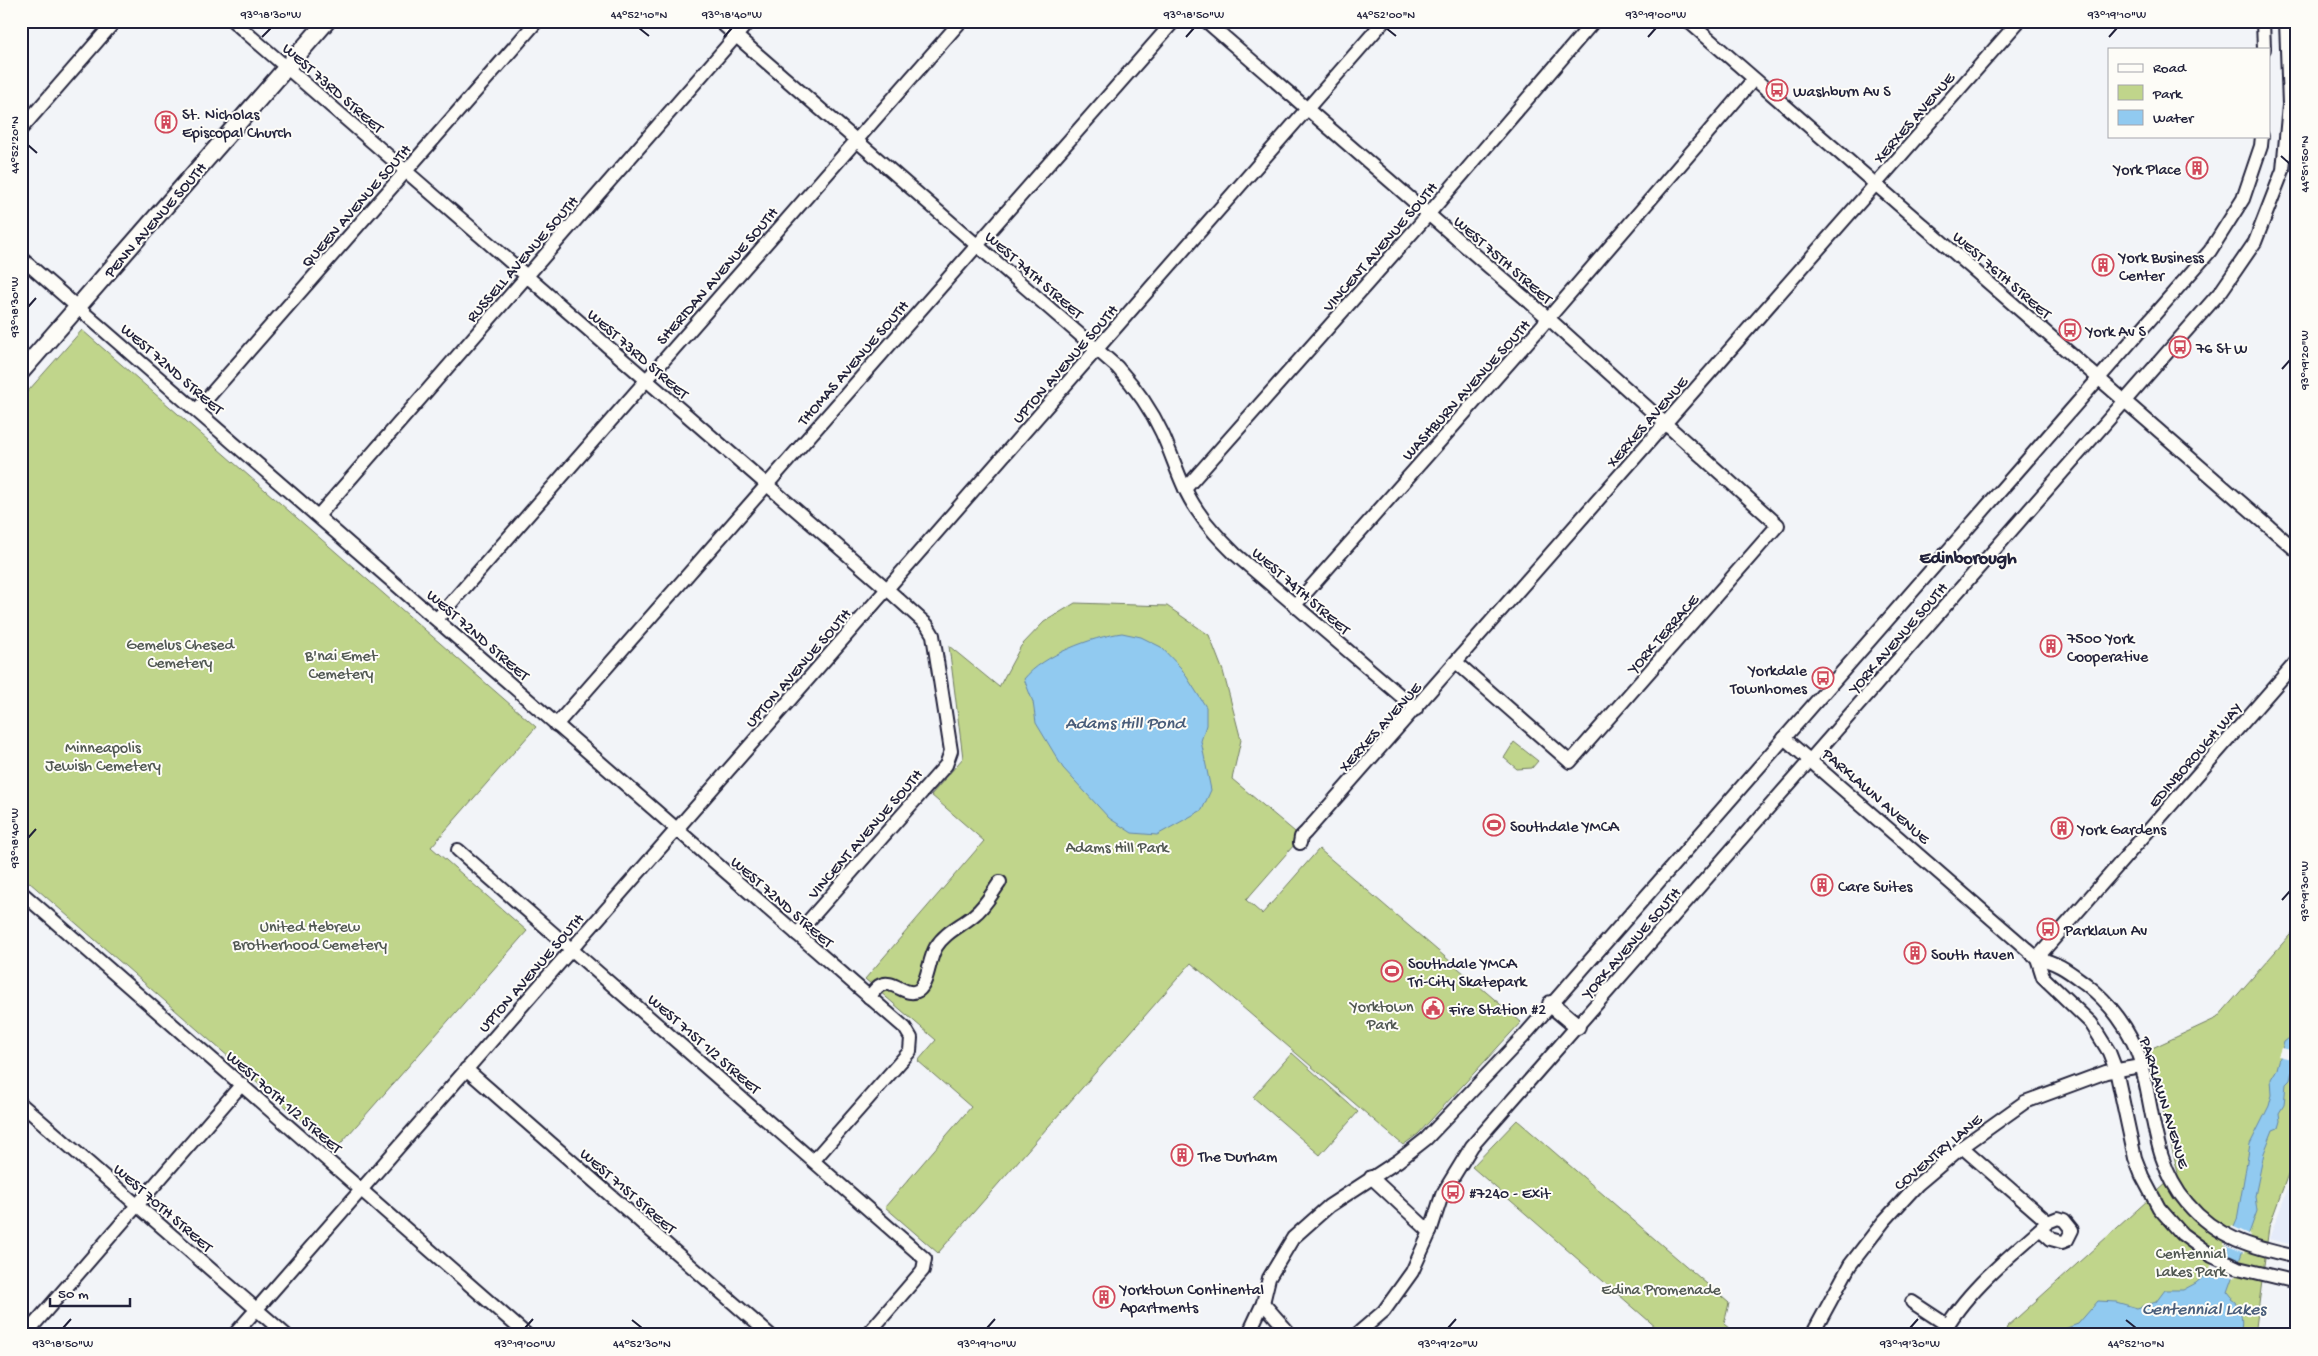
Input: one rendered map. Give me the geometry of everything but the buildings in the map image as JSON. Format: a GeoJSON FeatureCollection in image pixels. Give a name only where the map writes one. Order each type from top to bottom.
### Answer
{"type":"FeatureCollection","features":[{"type":"Feature","properties":{"kind":"main road","name":"PENN AVENUE SOUTH"},"geometry":{"type":"LineString","coordinates":[[21,372],[327,21]]}},
{"type":"Feature","properties":{"kind":"main road"},"geometry":{"type":"LineString","coordinates":[[1551,1004],[1577,1026]]}},
{"type":"Feature","properties":{"kind":"street"},"geometry":{"type":"LineString","coordinates":[[21,129],[115,21]]}},
{"type":"Feature","properties":{"kind":"street","name":"WEST 73RD STREET"},"geometry":{"type":"LineString","coordinates":[[233,21],[927,625],[933,635],[951,751]]}},
{"type":"Feature","properties":{"kind":"street","name":"QUEEN AVENUE SOUTH"},"geometry":{"type":"LineString","coordinates":[[197,410],[537,21]]}},
{"type":"Feature","properties":{"kind":"street","name":"WEST 74TH STREET"},"geometry":{"type":"LineString","coordinates":[[719,21],[1117,367],[1149,409],[1162,432],[1185,489],[1197,510],[1214,533],[1416,709]]}},
{"type":"Feature","properties":{"kind":"street","name":"RUSSELL AVENUE SOUTH"},"geometry":{"type":"LineString","coordinates":[[318,516],[749,21]]}},
{"type":"Feature","properties":{"kind":"street","name":"SHERIDAN AVENUE SOUTH"},"geometry":{"type":"LineString","coordinates":[[437,619],[961,21]]}},
{"type":"Feature","properties":{"kind":"street","name":"THOMAS AVENUE SOUTH"},"geometry":{"type":"LineString","coordinates":[[556,724],[1174,21]]}},
{"type":"Feature","properties":{"kind":"street","name":"WEST 75TH STREET"},"geometry":{"type":"LineString","coordinates":[[1206,21],[1548,318],[1778,525]]}},
{"type":"Feature","properties":{"kind":"street","name":"UPTON AVENUE SOUTH"},"geometry":{"type":"LineString","coordinates":[[234,1335],[1384,21]]}},
{"type":"Feature","properties":{"kind":"street","name":"VINCENT AVENUE SOUTH"},"geometry":{"type":"LineString","coordinates":[[1185,489],[1428,215],[1594,21]]}},
{"type":"Feature","properties":{"kind":"street","name":"WEST 76TH STREET"},"geometry":{"type":"LineString","coordinates":[[1688,21],[2297,551]]}},
{"type":"Feature","properties":{"kind":"street","name":"XERXES AVENUE"},"geometry":{"type":"LineString","coordinates":[[1300,843],[1301,838],[2019,21]]}},
{"type":"Feature","properties":{"kind":"street"},"geometry":{"type":"LineString","coordinates":[[2263,21],[2264,48]]}},
{"type":"Feature","properties":{"kind":"street","name":"YORK AVENUE SOUTH"},"geometry":{"type":"LineString","coordinates":[[1356,1335],[1384,1311],[1412,1272],[1430,1232],[1442,1195],[1472,1146],[2222,290],[2255,242],[2283,170],[2289,105],[2286,21]]}},
{"type":"Feature","properties":{"kind":"street","name":"WASHBURN AVENUE SOUTH"},"geometry":{"type":"LineString","coordinates":[[1295,605],[1548,318],[1754,79]]}},
{"type":"Feature","properties":{"kind":"street","name":"YORK AVENUE SOUTH"},"geometry":{"type":"LineString","coordinates":[[1248,1335],[1263,1303],[1269,1278],[1293,1238],[1329,1206],[1426,1139],[1468,1095],[1551,1004],[2210,251],[2243,200],[2261,146],[2262,138]]}},
{"type":"Feature","properties":{"kind":"street","name":"WEST 72ND STREET"},"geometry":{"type":"LineString","coordinates":[[21,258],[905,1028],[911,1038],[910,1051],[814,1160]]}},
{"type":"Feature","properties":{"kind":"street","name":"YORK TERRACE"},"geometry":{"type":"LineString","coordinates":[[1456,662],[1570,762],[1778,525]]}},
{"type":"Feature","properties":{"kind":"street","name":"EDINBOROUGH WAY"},"geometry":{"type":"LineString","coordinates":[[2037,958],[2297,661]]}},
{"type":"Feature","properties":{"kind":"street","name":"PARKLAWN AVENUE"},"geometry":{"type":"LineString","coordinates":[[1784,738],[2037,958],[2055,962],[2104,1000],[2128,1035],[2141,1066],[2159,1146],[2170,1176],[2187,1203],[2224,1234],[2246,1245],[2297,1257]]}},
{"type":"Feature","properties":{"kind":"street","name":"VINCENT AVENUE SOUTH"},"geometry":{"type":"LineString","coordinates":[[797,934],[946,765],[951,751]]}},
{"type":"Feature","properties":{"kind":"street","name":"WEST 71ST 1/2 STREET"},"geometry":{"type":"LineString","coordinates":[[458,850],[926,1260],[926,1265],[867,1335]]}},
{"type":"Feature","properties":{"kind":"street"},"geometry":{"type":"LineString","coordinates":[[869,997],[879,986],[889,983],[912,992],[919,990],[925,984],[929,962],[936,945],[953,928],[975,915],[1000,882]]}},
{"type":"Feature","properties":{"kind":"street","name":"WEST 70TH 1/2 STREET"},"geometry":{"type":"LineString","coordinates":[[21,892],[527,1335]]}},
{"type":"Feature","properties":{"kind":"street","name":"PARKLAWN AVENUE"},"geometry":{"type":"LineString","coordinates":[[2037,958],[2043,977],[2079,1011],[2101,1037],[2116,1070],[2135,1158],[2159,1208],[2170,1222],[2188,1239],[2212,1256],[2238,1268],[2297,1282]]}},
{"type":"Feature","properties":{"kind":"street","name":"COVENTRY LANE"},"geometry":{"type":"LineString","coordinates":[[1812,1335],[1850,1265],[1884,1221],[1917,1185],[1962,1147],[2025,1102],[2116,1070],[2141,1066]]}},
{"type":"Feature","properties":{"kind":"street","name":"WEST 71ST STREET"},"geometry":{"type":"LineString","coordinates":[[466,1069],[770,1335]]}},
{"type":"Feature","properties":{"kind":"street"},"geometry":{"type":"LineString","coordinates":[[25,1335],[242,1084]]}},
{"type":"Feature","properties":{"kind":"street","name":"WEST 70TH STREET"},"geometry":{"type":"LineString","coordinates":[[21,1104],[286,1335]]}},
{"type":"Feature","properties":{"kind":"street"},"geometry":{"type":"LineString","coordinates":[[1912,1302],[1945,1330],[1991,1272],[2044,1226],[1962,1147]]}},
{"type":"Feature","properties":{"kind":"street"},"geometry":{"type":"LineString","coordinates":[[1372,1177],[1430,1232]]}},
{"type":"Feature","properties":{"kind":"street"},"geometry":{"type":"LineString","coordinates":[[1263,1303],[1291,1335]]}},
{"type":"Feature","properties":{"kind":"shaded area"},"geometry":{"type":"Polygon","coordinates":[[[2297,1164],[2297,1246],[2269,1239],[2297,1164]]]}},
{"type":"Feature","properties":{"kind":"green space"},"geometry":{"type":"Polygon","coordinates":[[[82,330],[536,727],[431,847],[527,931],[335,1150],[21,875],[21,399],[82,330]]]}},
{"type":"Feature","properties":{"kind":"green space","name":"Adams Hill Park"},"geometry":{"type":"Polygon","coordinates":[[[1075,603],[1167,606],[1209,635],[1223,671],[1241,740],[1232,779],[1301,837],[1246,900],[1262,914],[1319,849],[1521,1022],[1418,1134],[1403,1145],[1191,963],[938,1253],[885,1207],[971,1107],[918,1061],[936,1040],[865,979],[984,841],[931,795],[963,758],[949,646],[999,687],[1021,646],[1044,622],[1075,603]]]}},
{"type":"Feature","properties":{"kind":"green space"},"geometry":{"type":"Polygon","coordinates":[[[1514,742],[1538,761],[1532,768],[1517,769],[1504,758],[1514,742]]]}},
{"type":"Feature","properties":{"kind":"green space","name":"Centennial Lakes Park"},"geometry":{"type":"Polygon","coordinates":[[[2297,927],[2297,1149],[2269,1227],[2255,1335],[2004,1335],[2007,1327],[2178,1173],[2148,1050],[2217,1018],[2297,927]]]}},
{"type":"Feature","properties":{"kind":"green space"},"geometry":{"type":"Polygon","coordinates":[[[1292,1053],[1358,1112],[1320,1155],[1253,1097],[1292,1053]]]}},
{"type":"Feature","properties":{"kind":"green space","name":"Edina Promenade"},"geometry":{"type":"Polygon","coordinates":[[[1517,1120],[1729,1303],[1724,1324],[1737,1335],[1665,1335],[1472,1167],[1517,1120]]]}},
{"type":"Feature","properties":{"kind":"water","name":"Adams Hill Pond"},"geometry":{"type":"Polygon","coordinates":[[[1122,633],[1141,637],[1161,647],[1181,668],[1206,707],[1206,725],[1201,741],[1211,790],[1202,810],[1157,835],[1132,833],[1109,818],[1063,768],[1036,723],[1033,702],[1024,679],[1043,662],[1069,648],[1097,638],[1122,633]]]}},
{"type":"Feature","properties":{"kind":"water","name":"Centennial Lakes"},"geometry":{"type":"Polygon","coordinates":[[[2297,1024],[2297,1046],[2293,1052],[2294,1062],[2290,1080],[2286,1084],[2284,1105],[2279,1113],[2280,1121],[2278,1128],[2273,1130],[2264,1153],[2255,1196],[2257,1211],[2228,1292],[2240,1310],[2242,1325],[2240,1335],[2058,1335],[2064,1329],[2078,1324],[2098,1301],[2116,1302],[2137,1308],[2156,1302],[2165,1290],[2183,1290],[2196,1283],[2213,1268],[2224,1251],[2237,1220],[2250,1144],[2269,1106],[2272,1095],[2271,1079],[2277,1069],[2284,1042],[2293,1035],[2297,1024]]]}},
{"type":"Feature","properties":{"kind":"pier"},"geometry":{"type":"Polygon","coordinates":[[[2281,1048],[2297,1051],[2296,1060],[2278,1056],[2281,1048]]]}},
{"type":"Feature","properties":{"kind":"pier"},"geometry":{"type":"Polygon","coordinates":[[[2232,1226],[2251,1235],[2244,1253],[2224,1244],[2232,1226]]]}},
{"type":"Feature","properties":{"kind":"pier"},"geometry":{"type":"Polygon","coordinates":[[[2221,1252],[2241,1261],[2235,1278],[2210,1267],[2221,1252]]]}},
{"type":"Feature","properties":{"kind":"place","name":"Washburn Av S"},"geometry":{"type":"Point","coordinates":[1777,90]}},
{"type":"Feature","properties":{"kind":"place","name":"St. Nicholas Episcopal Church"},"geometry":{"type":"Point","coordinates":[166,122]}},
{"type":"Feature","properties":{"kind":"place","name":"York Place"},"geometry":{"type":"Point","coordinates":[2197,168]}},
{"type":"Feature","properties":{"kind":"place","name":"York Business Center"},"geometry":{"type":"Point","coordinates":[2103,265]}},
{"type":"Feature","properties":{"kind":"place","name":"York Av S"},"geometry":{"type":"Point","coordinates":[2070,330]}},
{"type":"Feature","properties":{"kind":"place","name":"76 St W"},"geometry":{"type":"Point","coordinates":[2180,347]}},
{"type":"Feature","properties":{"kind":"place","name":"7500 York Cooperative"},"geometry":{"type":"Point","coordinates":[2051,646]}},
{"type":"Feature","properties":{"kind":"place","name":"Yorkdale Townhomes"},"geometry":{"type":"Point","coordinates":[1823,678]}},
{"type":"Feature","properties":{"kind":"place","name":"Southdale YMCA"},"geometry":{"type":"Point","coordinates":[1494,825]}},
{"type":"Feature","properties":{"kind":"place","name":"York Gardens"},"geometry":{"type":"Point","coordinates":[2062,828]}},
{"type":"Feature","properties":{"kind":"place","name":"Care Suites"},"geometry":{"type":"Point","coordinates":[1822,885]}},
{"type":"Feature","properties":{"kind":"place","name":"Parklawn Av"},"geometry":{"type":"Point","coordinates":[2048,929]}},
{"type":"Feature","properties":{"kind":"place","name":"South Haven"},"geometry":{"type":"Point","coordinates":[1915,953]}},
{"type":"Feature","properties":{"kind":"place","name":"Southdale YMCA Tri-City Skatepark"},"geometry":{"type":"Point","coordinates":[1392,971]}},
{"type":"Feature","properties":{"kind":"place","name":"Fire Station #2"},"geometry":{"type":"Point","coordinates":[1433,1008]}},
{"type":"Feature","properties":{"kind":"place","name":"The Durham"},"geometry":{"type":"Point","coordinates":[1182,1155]}},
{"type":"Feature","properties":{"kind":"place","name":"#7240 - Exit"},"geometry":{"type":"Point","coordinates":[1453,1192]}},
{"type":"Feature","properties":{"kind":"place","name":"Yorktown Continental Apartments"},"geometry":{"type":"Point","coordinates":[1104,1297]}},
{"type":"Feature","properties":{"kind":"district","name":"Edinborough"},"geometry":{"type":"Point","coordinates":[1968,557]}},
{"type":"Feature","properties":{"kind":"park label","name":"Gemelus Chesed Cemetery"},"geometry":{"type":"Point","coordinates":[180,652]}},
{"type":"Feature","properties":{"kind":"park label","name":"B'nai Emet Cemetery"},"geometry":{"type":"Point","coordinates":[341,663]}},
{"type":"Feature","properties":{"kind":"park label","name":"Minneapolis Jewish Cemetery"},"geometry":{"type":"Point","coordinates":[103,755]}},
{"type":"Feature","properties":{"kind":"park label","name":"United Hebrew Brotherhood Cemetery"},"geometry":{"type":"Point","coordinates":[310,934]}},
{"type":"Feature","properties":{"kind":"park label","name":"Yorktown Park"},"geometry":{"type":"Point","coordinates":[1382,1014]}}]}
